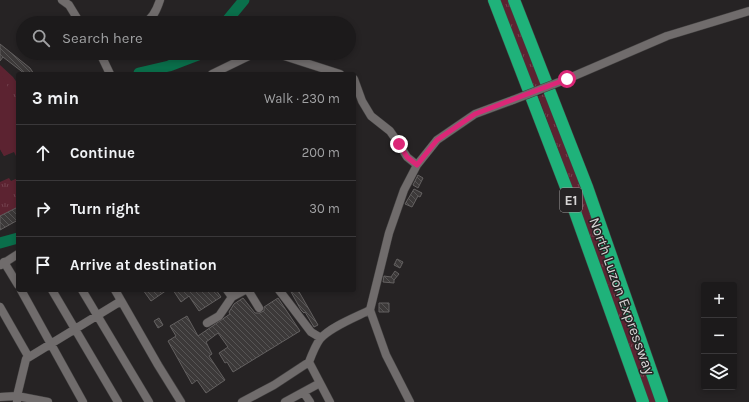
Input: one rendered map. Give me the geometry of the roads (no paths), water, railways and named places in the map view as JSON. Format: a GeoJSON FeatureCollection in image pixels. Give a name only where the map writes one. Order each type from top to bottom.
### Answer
{"type":"FeatureCollection","features":[{"type":"Feature","properties":{"kind":"highway","name":"North Luzon Expressway"},"geometry":{"type":"LineString","coordinates":[[494,0],[569,195],[643,402]]}},
{"type":"Feature","properties":{"kind":"highway","name":"North Luzon Expressway"},"geometry":{"type":"LineString","coordinates":[[514,0],[587,187],[662,402]]}},
{"type":"Feature","properties":{"kind":"street"},"geometry":{"type":"LineString","coordinates":[[62,0],[69,5],[76,16]]}},
{"type":"Feature","properties":{"kind":"street"},"geometry":{"type":"LineString","coordinates":[[152,16],[157,10],[160,0]]}},
{"type":"Feature","properties":{"kind":"street"},"geometry":{"type":"LineString","coordinates":[[410,402],[386,355],[370,310],[389,233],[404,190],[417,165],[437,140],[475,114],[567,79],[667,36],[749,11]]}},
{"type":"Feature","properties":{"kind":"street"},"geometry":{"type":"LineString","coordinates":[[103,60],[109,72]]}},
{"type":"Feature","properties":{"kind":"street"},"geometry":{"type":"LineString","coordinates":[[216,72],[241,60]]}},
{"type":"Feature","properties":{"kind":"street"},"geometry":{"type":"LineString","coordinates":[[297,60],[334,72]]}},
{"type":"Feature","properties":{"kind":"street"},"geometry":{"type":"LineString","coordinates":[[356,84],[362,101],[371,116],[390,131],[407,157],[417,165]]}},
{"type":"Feature","properties":{"kind":"street"},"geometry":{"type":"LineString","coordinates":[[16,255],[2,264],[16,282]]}},
{"type":"Feature","properties":{"kind":"street"},"geometry":{"type":"LineString","coordinates":[[22,292],[83,402]]}},
{"type":"Feature","properties":{"kind":"street"},"geometry":{"type":"LineString","coordinates":[[53,292],[118,402]]}},
{"type":"Feature","properties":{"kind":"street"},"geometry":{"type":"LineString","coordinates":[[83,292],[149,402]]}},
{"type":"Feature","properties":{"kind":"street"},"geometry":{"type":"LineString","coordinates":[[116,292],[181,402]]}},
{"type":"Feature","properties":{"kind":"street"},"geometry":{"type":"LineString","coordinates":[[249,292],[259,308]]}},
{"type":"Feature","properties":{"kind":"street"},"geometry":{"type":"LineString","coordinates":[[281,292],[311,332],[321,338]]}},
{"type":"Feature","properties":{"kind":"street"},"geometry":{"type":"LineString","coordinates":[[207,323],[219,316],[229,293]]}},
{"type":"Feature","properties":{"kind":"street"},"geometry":{"type":"LineString","coordinates":[[17,399],[24,362],[28,356],[98,316],[121,301]]}},
{"type":"Feature","properties":{"kind":"street"},"geometry":{"type":"LineString","coordinates":[[0,307],[28,356]]}},
{"type":"Feature","properties":{"kind":"street"},"geometry":{"type":"LineString","coordinates":[[242,402],[309,362],[312,352],[321,338],[342,324],[370,310]]}},
{"type":"Feature","properties":{"kind":"street"},"geometry":{"type":"LineString","coordinates":[[309,362],[330,402]]}},
{"type":"Feature","properties":{"kind":"street"},"geometry":{"type":"LineString","coordinates":[[285,402],[320,383]]}},
{"type":"Feature","properties":{"kind":"street"},"geometry":{"type":"LineString","coordinates":[[304,393],[310,402]]}},
{"type":"Feature","properties":{"kind":"street"},"geometry":{"type":"LineString","coordinates":[[0,397],[48,402]]}},
{"type":"Feature","properties":{"kind":"waterway"},"geometry":{"type":"LineString","coordinates":[[231,16],[244,0]]}},
{"type":"Feature","properties":{"kind":"waterway"},"geometry":{"type":"LineString","coordinates":[[143,72],[169,66],[185,60]]}},
{"type":"Feature","properties":{"kind":"waterway"},"geometry":{"type":"LineString","coordinates":[[0,243],[16,239]]}}]}
